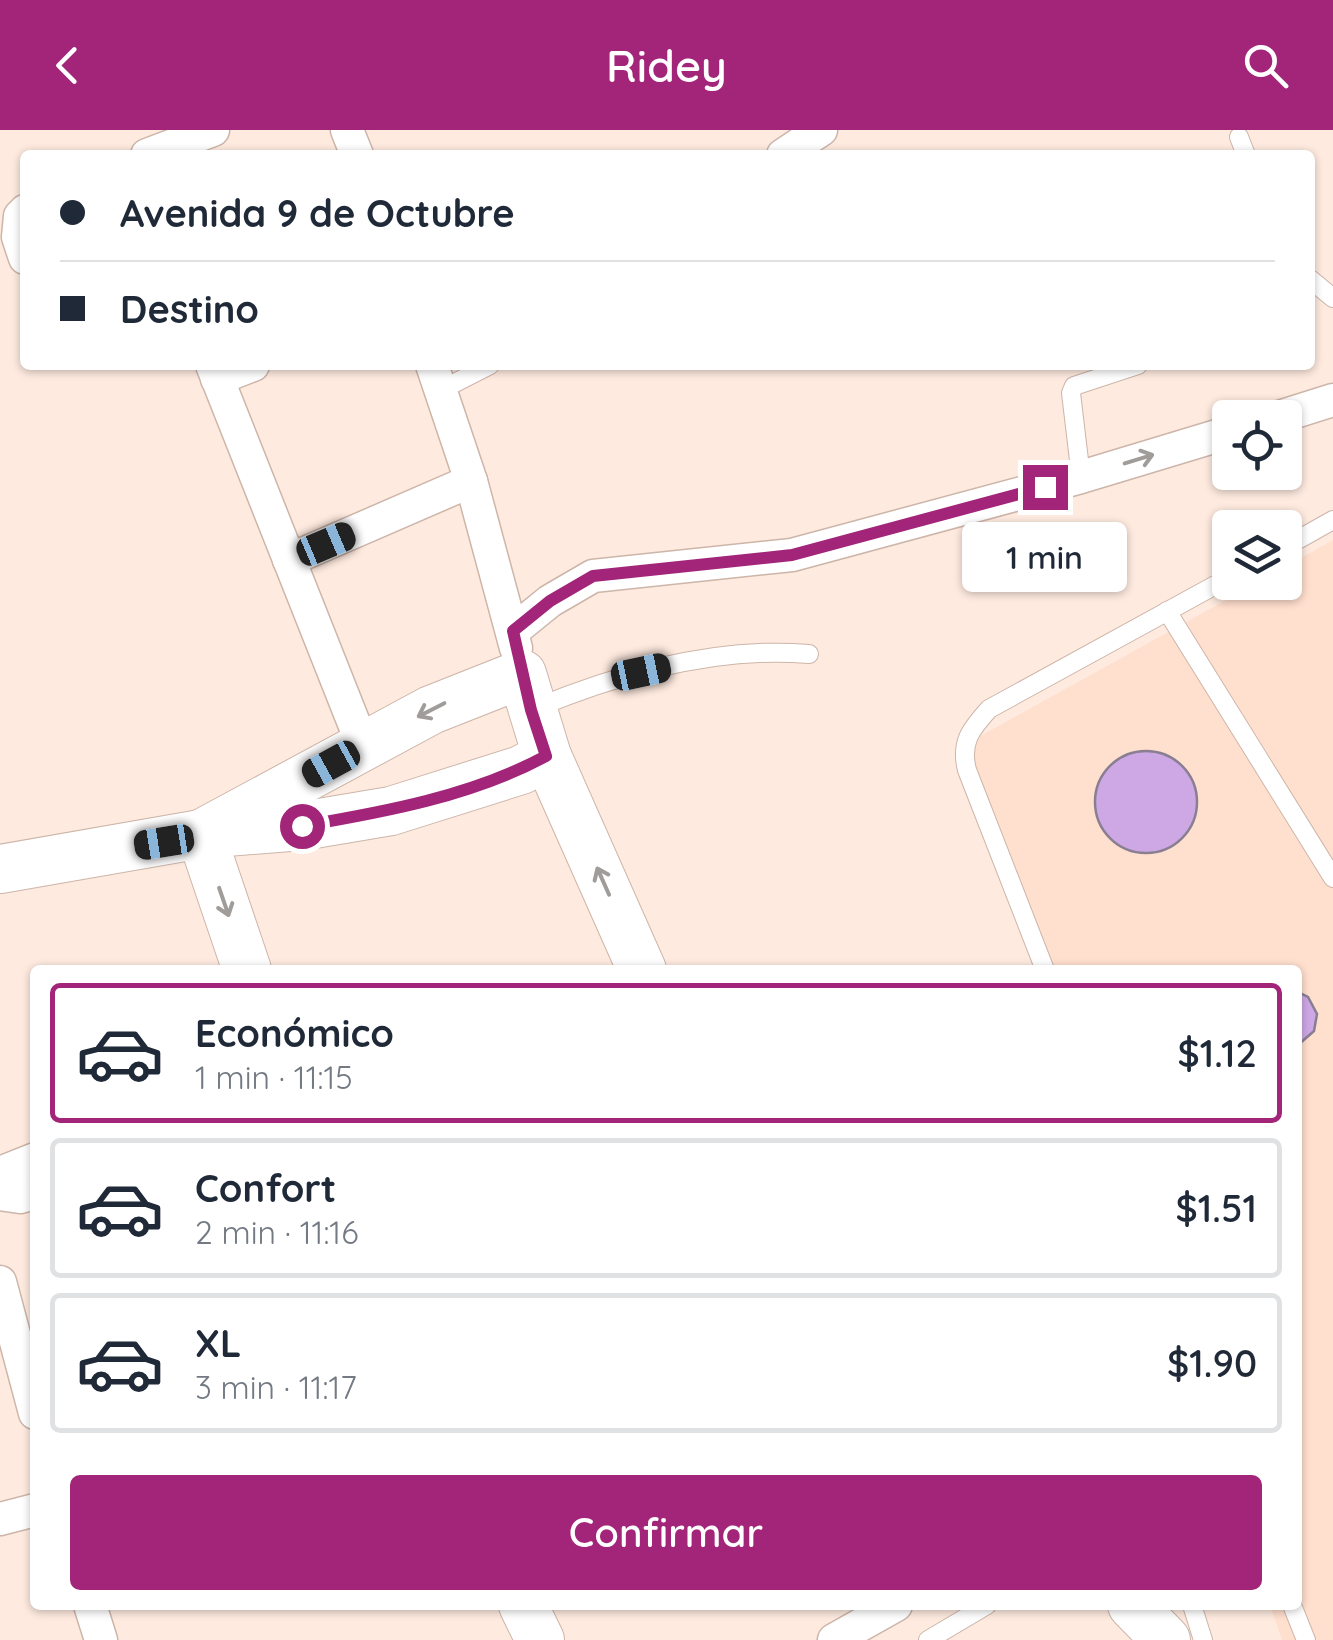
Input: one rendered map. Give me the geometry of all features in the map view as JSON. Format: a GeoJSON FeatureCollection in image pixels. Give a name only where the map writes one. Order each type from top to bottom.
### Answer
{"type":"FeatureCollection","features":[{"type":"Feature","properties":{"kind":"main road"},"geometry":{"type":"LineString","coordinates":[[182,838],[455,699],[522,672],[546,756],[640,965]]}},
{"type":"Feature","properties":{"kind":"main road"},"geometry":{"type":"LineString","coordinates":[[0,869],[182,838],[391,812],[521,770],[546,756]]}},
{"type":"Feature","properties":{"kind":"main road"},"geometry":{"type":"LineString","coordinates":[[182,838],[245,965]]}},
{"type":"Feature","properties":{"kind":"main road"},"geometry":{"type":"LineString","coordinates":[[525,1610],[540,1640]]}},
{"type":"Feature","properties":{"kind":"main road"},"geometry":{"type":"LineString","coordinates":[[1137,1610],[1166,1640]]}},
{"type":"Feature","properties":{"kind":"street"},"geometry":{"type":"LineString","coordinates":[[161,150],[212,130]]}},
{"type":"Feature","properties":{"kind":"street"},"geometry":{"type":"LineString","coordinates":[[791,150],[821,130]]}},
{"type":"Feature","properties":{"kind":"street"},"geometry":{"type":"LineString","coordinates":[[20,216],[20,243]]}},
{"type":"Feature","properties":{"kind":"street"},"geometry":{"type":"LineString","coordinates":[[214,372],[363,746]]}},
{"type":"Feature","properties":{"kind":"street"},"geometry":{"type":"LineString","coordinates":[[437,377],[522,672]]}},
{"type":"Feature","properties":{"kind":"street"},"geometry":{"type":"LineString","coordinates":[[1302,410],[1333,400]]}},
{"type":"Feature","properties":{"kind":"street"},"geometry":{"type":"LineString","coordinates":[[522,672],[550,601],[593,576],[792,555],[1212,437]]}},
{"type":"Feature","properties":{"kind":"street"},"geometry":{"type":"LineString","coordinates":[[289,560],[470,481]]}},
{"type":"Feature","properties":{"kind":"street"},"geometry":{"type":"LineString","coordinates":[[0,1173],[30,1161]]}},
{"type":"Feature","properties":{"kind":"street"},"geometry":{"type":"LineString","coordinates":[[0,1194],[20,1198],[30,1195]]}},
{"type":"Feature","properties":{"kind":"street"},"geometry":{"type":"LineString","coordinates":[[0,1282],[30,1395]]}},
{"type":"Feature","properties":{"kind":"street"},"geometry":{"type":"LineString","coordinates":[[0,1519],[30,1511]]}},
{"type":"Feature","properties":{"kind":"street"},"geometry":{"type":"LineString","coordinates":[[91,1610],[100,1640]]}},
{"type":"Feature","properties":{"kind":"street"},"geometry":{"type":"LineString","coordinates":[[834,1640],[887,1610]]}},
{"type":"Feature","properties":{"kind":"lane"},"geometry":{"type":"LineString","coordinates":[[437,377],[468,370]]}},
{"type":"Feature","properties":{"kind":"lane"},"geometry":{"type":"LineString","coordinates":[[1081,477],[1074,386],[1123,370]]}},
{"type":"Feature","properties":{"kind":"lane"},"geometry":{"type":"LineString","coordinates":[[1302,537],[1333,520]]}},
{"type":"Feature","properties":{"kind":"lane"},"geometry":{"type":"LineString","coordinates":[[1043,965],[967,770],[964,758],[968,731],[989,709],[1212,587]]}},
{"type":"Feature","properties":{"kind":"lane"},"geometry":{"type":"LineString","coordinates":[[1167,611],[1333,878]]}},
{"type":"Feature","properties":{"kind":"lane"},"geometry":{"type":"LineString","coordinates":[[522,672],[576,692],[641,672],[711,657],[809,654]]}},
{"type":"Feature","properties":{"kind":"lane"},"geometry":{"type":"LineString","coordinates":[[928,1640],[979,1610]]}},
{"type":"Feature","properties":{"kind":"lane"},"geometry":{"type":"LineString","coordinates":[[1194,1610],[1203,1640]]}},
{"type":"Feature","properties":{"kind":"lane"},"geometry":{"type":"LineString","coordinates":[[1294,1610],[1306,1640]]}},
{"type":"Feature","properties":{"kind":"shaded area"},"geometry":{"type":"Polygon","coordinates":[[[1333,540],[1333,1640],[1282,1640],[1272,1610],[1302,1610],[1302,965],[1044,965],[966,744],[1226,600],[1302,600],[1302,557],[1333,540]]]}},
{"type":"Feature","properties":{"kind":"building"},"geometry":{"type":"Polygon","coordinates":[[[1146,751],[1165,755],[1182,766],[1193,783],[1197,802],[1193,821],[1182,838],[1165,849],[1146,853],[1127,849],[1110,838],[1099,821],[1095,802],[1099,783],[1110,766],[1127,755],[1146,751]]]}},
{"type":"Feature","properties":{"kind":"building"},"geometry":{"type":"Polygon","coordinates":[[[1302,994],[1317,1014],[1314,1031],[1302,1042],[1302,994]]]}},
{"type":"Feature","properties":{"kind":"route"},"geometry":{"type":"LineString","coordinates":[[302,826],[391,812],[521,770],[546,756],[513,631],[550,601],[593,576],[792,555],[1045,487]]}}]}
